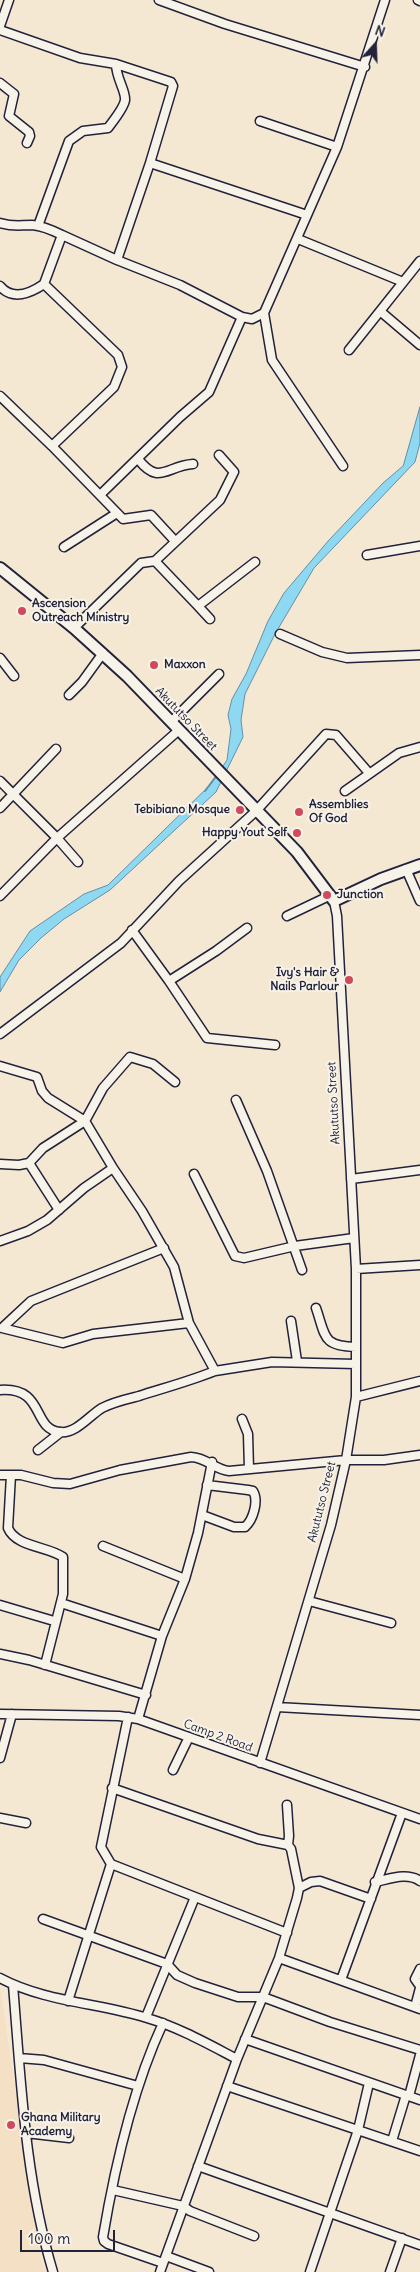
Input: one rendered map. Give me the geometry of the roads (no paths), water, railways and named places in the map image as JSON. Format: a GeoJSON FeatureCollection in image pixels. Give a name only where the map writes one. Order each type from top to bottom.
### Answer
{"type":"FeatureCollection","features":[{"type":"Feature","properties":{"kind":"main road","name":"Akututso Street"},"geometry":{"type":"LineString","coordinates":[[0,568],[103,653],[297,852],[332,898]]}},
{"type":"Feature","properties":{"kind":"main road"},"geometry":{"type":"LineString","coordinates":[[332,898],[420,865]]}},
{"type":"Feature","properties":{"kind":"street"},"geometry":{"type":"LineString","coordinates":[[0,26],[9,0]]}},
{"type":"Feature","properties":{"kind":"street"},"geometry":{"type":"LineString","coordinates":[[159,0],[225,24],[365,67]]}},
{"type":"Feature","properties":{"kind":"street"},"geometry":{"type":"LineString","coordinates":[[343,466],[272,360],[264,313],[337,147],[365,67],[385,0]]}},
{"type":"Feature","properties":{"kind":"street"},"geometry":{"type":"LineString","coordinates":[[0,30],[80,58],[116,64],[168,80],[172,86],[150,162],[117,260]]}},
{"type":"Feature","properties":{"kind":"street"},"geometry":{"type":"LineString","coordinates":[[38,226],[69,141],[83,131],[108,128],[124,102],[124,92],[117,80],[116,64]]}},
{"type":"Feature","properties":{"kind":"street"},"geometry":{"type":"LineString","coordinates":[[0,83],[14,94],[8,116],[29,132],[30,136],[27,143]]}},
{"type":"Feature","properties":{"kind":"street"},"geometry":{"type":"LineString","coordinates":[[260,122],[337,147]]}},
{"type":"Feature","properties":{"kind":"street"},"geometry":{"type":"LineString","coordinates":[[150,162],[307,215]]}},
{"type":"Feature","properties":{"kind":"street"},"geometry":{"type":"LineString","coordinates":[[0,223],[15,227],[38,226],[62,234],[117,260],[180,285],[242,317],[252,319],[264,313]]}},
{"type":"Feature","properties":{"kind":"street"},"geometry":{"type":"LineString","coordinates":[[0,286],[11,294],[23,295],[44,284],[62,234]]}},
{"type":"Feature","properties":{"kind":"street"},"geometry":{"type":"LineString","coordinates":[[298,239],[403,282]]}},
{"type":"Feature","properties":{"kind":"street"},"geometry":{"type":"LineString","coordinates":[[349,350],[420,261]]}},
{"type":"Feature","properties":{"kind":"street"},"geometry":{"type":"LineString","coordinates":[[44,284],[118,355],[122,367],[114,387],[52,446]]}},
{"type":"Feature","properties":{"kind":"street"},"geometry":{"type":"LineString","coordinates":[[380,311],[420,346]]}},
{"type":"Feature","properties":{"kind":"street"},"geometry":{"type":"LineString","coordinates":[[100,495],[180,417],[209,392],[242,317]]}},
{"type":"Feature","properties":{"kind":"street"},"geometry":{"type":"LineString","coordinates":[[0,396],[123,519],[151,515],[175,541]]}},
{"type":"Feature","properties":{"kind":"street"},"geometry":{"type":"LineString","coordinates":[[74,628],[141,563],[155,561],[220,500],[234,472],[219,455]]}},
{"type":"Feature","properties":{"kind":"street"},"geometry":{"type":"LineString","coordinates":[[138,458],[148,470],[156,473],[163,473],[183,465],[193,464]]}},
{"type":"Feature","properties":{"kind":"street"},"geometry":{"type":"LineString","coordinates":[[64,547],[117,513]]}},
{"type":"Feature","properties":{"kind":"street"},"geometry":{"type":"LineString","coordinates":[[367,555],[420,546]]}},
{"type":"Feature","properties":{"kind":"street"},"geometry":{"type":"LineString","coordinates":[[155,561],[210,619]]}},
{"type":"Feature","properties":{"kind":"street"},"geometry":{"type":"LineString","coordinates":[[198,606],[255,562]]}},
{"type":"Feature","properties":{"kind":"street"},"geometry":{"type":"LineString","coordinates":[[280,634],[322,652],[348,658],[420,655]]}},
{"type":"Feature","properties":{"kind":"street"},"geometry":{"type":"LineString","coordinates":[[69,695],[82,682],[103,653]]}},
{"type":"Feature","properties":{"kind":"street"},"geometry":{"type":"LineString","coordinates":[[0,658],[14,676]]}},
{"type":"Feature","properties":{"kind":"street"},"geometry":{"type":"LineString","coordinates":[[171,722],[219,674]]}},
{"type":"Feature","properties":{"kind":"street"},"geometry":{"type":"LineString","coordinates":[[0,896],[57,838],[179,730]]}},
{"type":"Feature","properties":{"kind":"street"},"geometry":{"type":"LineString","coordinates":[[0,1034],[121,943],[179,882],[256,811],[326,734],[336,735],[369,773]]}},
{"type":"Feature","properties":{"kind":"street"},"geometry":{"type":"LineString","coordinates":[[345,791],[398,753],[420,747]]}},
{"type":"Feature","properties":{"kind":"street"},"geometry":{"type":"LineString","coordinates":[[0,808],[56,749]]}},
{"type":"Feature","properties":{"kind":"street"},"geometry":{"type":"LineString","coordinates":[[0,781],[57,838],[78,862]]}},
{"type":"Feature","properties":{"kind":"street"},"geometry":{"type":"LineString","coordinates":[[406,869],[420,901]]}},
{"type":"Feature","properties":{"kind":"street"},"geometry":{"type":"LineString","coordinates":[[287,916],[332,898]]}},
{"type":"Feature","properties":{"kind":"street","name":"Akututso Street"},"geometry":{"type":"LineString","coordinates":[[260,1763],[330,1525],[346,1460],[356,1397],[356,1269],[337,916],[332,898]]}},
{"type":"Feature","properties":{"kind":"street"},"geometry":{"type":"LineString","coordinates":[[170,981],[247,928]]}},
{"type":"Feature","properties":{"kind":"street"},"geometry":{"type":"LineString","coordinates":[[132,930],[170,981],[207,1038],[275,1044]]}},
{"type":"Feature","properties":{"kind":"street"},"geometry":{"type":"LineString","coordinates":[[0,1164],[19,1165],[29,1163],[43,1148],[85,1121],[103,1088],[130,1057],[133,1056],[153,1064],[175,1082]]}},
{"type":"Feature","properties":{"kind":"street"},"geometry":{"type":"LineString","coordinates":[[0,1066],[37,1077],[42,1091],[48,1098],[85,1121],[174,1267],[189,1323],[215,1371]]}},
{"type":"Feature","properties":{"kind":"street"},"geometry":{"type":"LineString","coordinates":[[236,1100],[267,1172],[302,1270]]}},
{"type":"Feature","properties":{"kind":"street"},"geometry":{"type":"LineString","coordinates":[[29,1163],[59,1210]]}},
{"type":"Feature","properties":{"kind":"street"},"geometry":{"type":"LineString","coordinates":[[0,1241],[28,1231],[59,1210],[84,1188],[113,1168]]}},
{"type":"Feature","properties":{"kind":"street"},"geometry":{"type":"LineString","coordinates":[[351,1179],[420,1170]]}},
{"type":"Feature","properties":{"kind":"street"},"geometry":{"type":"LineString","coordinates":[[194,1174],[235,1256],[244,1258],[294,1246],[354,1238]]}},
{"type":"Feature","properties":{"kind":"street"},"geometry":{"type":"LineString","coordinates":[[1,1328],[31,1301],[164,1248]]}},
{"type":"Feature","properties":{"kind":"street"},"geometry":{"type":"LineString","coordinates":[[356,1269],[420,1265]]}},
{"type":"Feature","properties":{"kind":"street"},"geometry":{"type":"LineString","coordinates":[[316,1308],[327,1339],[337,1347],[356,1347]]}},
{"type":"Feature","properties":{"kind":"street"},"geometry":{"type":"LineString","coordinates":[[291,1321],[297,1362]]}},
{"type":"Feature","properties":{"kind":"street"},"geometry":{"type":"LineString","coordinates":[[1,1328],[63,1343],[93,1334],[189,1323]]}},
{"type":"Feature","properties":{"kind":"street"},"geometry":{"type":"LineString","coordinates":[[0,1390],[14,1389],[22,1392],[29,1398],[47,1426],[61,1432],[69,1431],[108,1405],[215,1371],[244,1365],[297,1362],[356,1364]]}},
{"type":"Feature","properties":{"kind":"street"},"geometry":{"type":"LineString","coordinates":[[356,1397],[420,1381]]}},
{"type":"Feature","properties":{"kind":"street"},"geometry":{"type":"LineString","coordinates":[[242,1419],[248,1434],[249,1469]]}},
{"type":"Feature","properties":{"kind":"street"},"geometry":{"type":"LineString","coordinates":[[38,1450],[61,1432]]}},
{"type":"Feature","properties":{"kind":"street"},"geometry":{"type":"LineString","coordinates":[[0,1475],[70,1484],[120,1470],[191,1457],[200,1457],[212,1462],[223,1470],[346,1460],[384,1460],[420,1455]]}},
{"type":"Feature","properties":{"kind":"street"},"geometry":{"type":"LineString","coordinates":[[138,1719],[162,1636],[184,1579],[202,1515],[212,1462]]}},
{"type":"Feature","properties":{"kind":"street"},"geometry":{"type":"LineString","coordinates":[[11,1475],[8,1528],[10,1533],[17,1539],[63,1558],[61,1603],[54,1621],[45,1665]]}},
{"type":"Feature","properties":{"kind":"street"},"geometry":{"type":"LineString","coordinates":[[202,1515],[234,1527],[245,1527],[251,1520],[256,1499],[253,1492],[248,1490],[208,1485]]}},
{"type":"Feature","properties":{"kind":"street"},"geometry":{"type":"LineString","coordinates":[[103,1546],[184,1579]]}},
{"type":"Feature","properties":{"kind":"street"},"geometry":{"type":"LineString","coordinates":[[309,1601],[391,1623]]}},
{"type":"Feature","properties":{"kind":"street"},"geometry":{"type":"LineString","coordinates":[[61,1603],[162,1636]]}},
{"type":"Feature","properties":{"kind":"street"},"geometry":{"type":"LineString","coordinates":[[0,1605],[54,1621]]}},
{"type":"Feature","properties":{"kind":"street"},"geometry":{"type":"LineString","coordinates":[[0,1654],[45,1665],[146,1695]]}},
{"type":"Feature","properties":{"kind":"street"},"geometry":{"type":"LineString","coordinates":[[277,1707],[420,1715]]}},
{"type":"Feature","properties":{"kind":"street","name":"Camp 2 Road"},"geometry":{"type":"LineString","coordinates":[[0,1714],[128,1717],[138,1719],[420,1820]]}},
{"type":"Feature","properties":{"kind":"street"},"geometry":{"type":"LineString","coordinates":[[0,1758],[12,1714]]}},
{"type":"Feature","properties":{"kind":"street"},"geometry":{"type":"LineString","coordinates":[[128,1717],[101,1847],[111,1864],[287,1933]]}},
{"type":"Feature","properties":{"kind":"street"},"geometry":{"type":"LineString","coordinates":[[173,1770],[189,1737]]}},
{"type":"Feature","properties":{"kind":"street"},"geometry":{"type":"LineString","coordinates":[[112,1788],[258,1839],[288,1845]]}},
{"type":"Feature","properties":{"kind":"street"},"geometry":{"type":"LineString","coordinates":[[160,2272],[237,2059],[279,1958],[287,1933],[299,1888],[291,1849],[288,1845],[287,1805]]}},
{"type":"Feature","properties":{"kind":"street"},"geometry":{"type":"LineString","coordinates":[[341,1980],[375,1882],[402,1813]]}},
{"type":"Feature","properties":{"kind":"street"},"geometry":{"type":"LineString","coordinates":[[0,1818],[26,1823]]}},
{"type":"Feature","properties":{"kind":"street"},"geometry":{"type":"LineString","coordinates":[[68,2001],[111,1864]]}},
{"type":"Feature","properties":{"kind":"street"},"geometry":{"type":"LineString","coordinates":[[375,1882],[407,1876],[420,1881]]}},
{"type":"Feature","properties":{"kind":"street"},"geometry":{"type":"LineString","coordinates":[[299,1888],[311,1882],[320,1881],[371,1898]]}},
{"type":"Feature","properties":{"kind":"street"},"geometry":{"type":"LineString","coordinates":[[146,2017],[195,1897]]}},
{"type":"Feature","properties":{"kind":"street"},"geometry":{"type":"LineString","coordinates":[[43,1919],[167,1964],[177,1975],[195,1983],[238,1997],[263,1997],[330,2022],[420,2050]]}},
{"type":"Feature","properties":{"kind":"street"},"geometry":{"type":"LineString","coordinates":[[279,1958],[418,2008],[420,1987],[415,1979],[420,1969]]}},
{"type":"Feature","properties":{"kind":"street"},"geometry":{"type":"LineString","coordinates":[[0,1978],[13,1985],[68,2001],[146,2017],[237,2059]]}},
{"type":"Feature","properties":{"kind":"street"},"geometry":{"type":"LineString","coordinates":[[13,1985],[26,2133],[34,2195],[52,2272]]}},
{"type":"Feature","properties":{"kind":"street"},"geometry":{"type":"LineString","coordinates":[[163,2024],[138,2086],[108,2206],[104,2241],[209,2272]]}},
{"type":"Feature","properties":{"kind":"street"},"geometry":{"type":"LineString","coordinates":[[245,2039],[420,2100]]}},
{"type":"Feature","properties":{"kind":"street"},"geometry":{"type":"LineString","coordinates":[[392,2142],[420,2055]]}},
{"type":"Feature","properties":{"kind":"street"},"geometry":{"type":"LineString","coordinates":[[19,2058],[44,2060],[138,2086]]}},
{"type":"Feature","properties":{"kind":"street"},"geometry":{"type":"LineString","coordinates":[[310,2272],[358,2130],[369,2083]]}},
{"type":"Feature","properties":{"kind":"street"},"geometry":{"type":"LineString","coordinates":[[227,2086],[420,2151]]}},
{"type":"Feature","properties":{"kind":"street"},"geometry":{"type":"LineString","coordinates":[[26,2133],[69,2138]]}},
{"type":"Feature","properties":{"kind":"street"},"geometry":{"type":"LineString","coordinates":[[198,2166],[420,2245]]}},
{"type":"Feature","properties":{"kind":"street"},"geometry":{"type":"LineString","coordinates":[[113,2190],[183,2206],[190,2211],[254,2236]]}},
{"type":"Feature","properties":{"kind":"street"},"geometry":{"type":"LineString","coordinates":[[390,2272],[402,2238]]}},
{"type":"Feature","properties":{"kind":"water"},"geometry":{"type":"Polygon","coordinates":[[[420,407],[420,443],[415,462],[314,568],[275,634],[245,694],[241,720],[243,737],[216,792],[110,890],[64,919],[41,938],[19,960],[0,992],[0,977],[30,931],[84,894],[108,885],[211,784],[227,760],[231,729],[228,715],[232,699],[246,674],[268,621],[284,593],[329,540],[383,483],[403,466],[420,407]]]}},
{"type":"Feature","properties":{"kind":"waterway"},"geometry":{"type":"LineString","coordinates":[[205,791],[217,775]]}},
{"type":"Feature","properties":{"kind":"place","name":"Ascension Outreach Ministry"},"geometry":{"type":"Point","coordinates":[22,611]}},
{"type":"Feature","properties":{"kind":"place","name":"Maxxon"},"geometry":{"type":"Point","coordinates":[154,665]}},
{"type":"Feature","properties":{"kind":"place","name":"Tebibiano Mosque"},"geometry":{"type":"Point","coordinates":[240,810]}},
{"type":"Feature","properties":{"kind":"place","name":"Assemblies Of God"},"geometry":{"type":"Point","coordinates":[299,812]}},
{"type":"Feature","properties":{"kind":"place","name":"Happy Yout Self"},"geometry":{"type":"Point","coordinates":[297,833]}},
{"type":"Feature","properties":{"kind":"place","name":"Junction"},"geometry":{"type":"Point","coordinates":[327,895]}},
{"type":"Feature","properties":{"kind":"place","name":"Ivy's Hair & Nails Parlour"},"geometry":{"type":"Point","coordinates":[349,980]}},
{"type":"Feature","properties":{"kind":"place","name":"Ghana Military Academy"},"geometry":{"type":"Point","coordinates":[11,2125]}}]}
